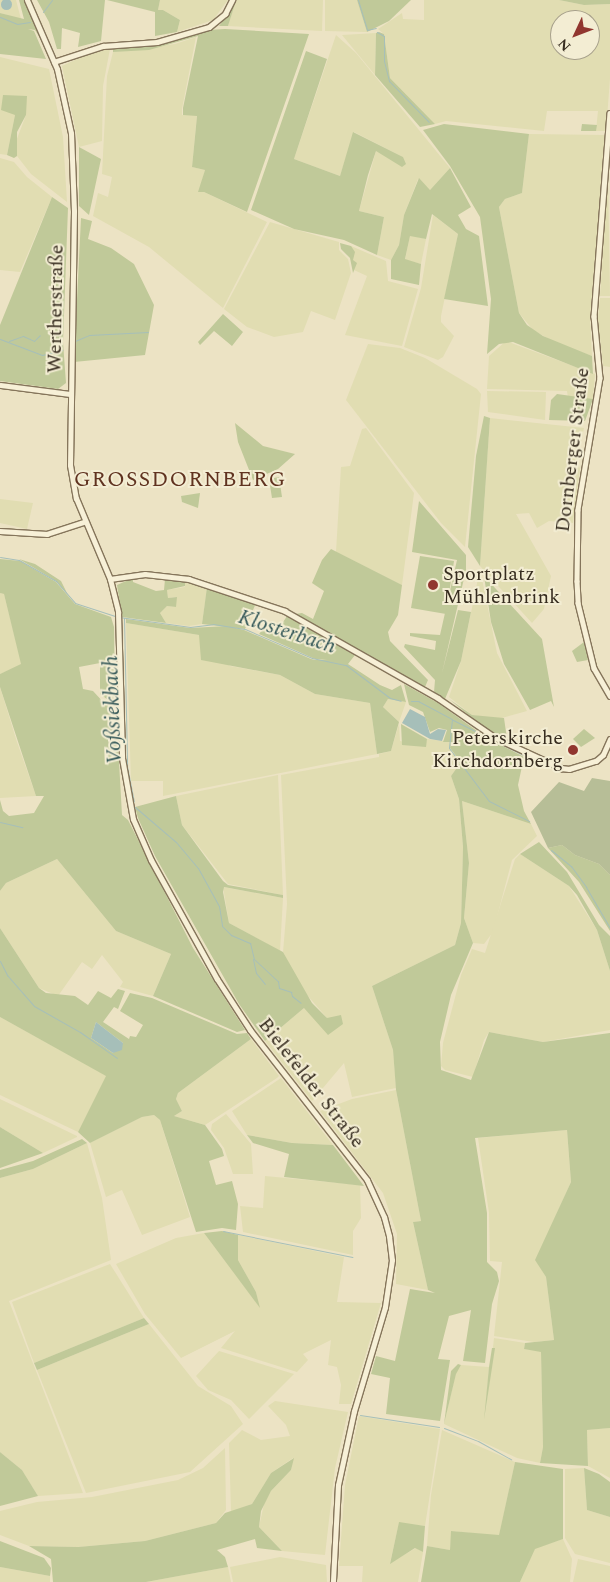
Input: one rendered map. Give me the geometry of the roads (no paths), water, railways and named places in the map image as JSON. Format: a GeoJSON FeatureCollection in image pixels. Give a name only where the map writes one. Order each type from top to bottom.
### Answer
{"type":"FeatureCollection","features":[{"type":"Feature","properties":{"kind":"main road","name":"Wertherstraße"},"geometry":{"type":"LineString","coordinates":[[27,0],[54,62],[68,114],[73,165],[70,470],[85,522],[110,579],[118,617]]}},
{"type":"Feature","properties":{"kind":"main road"},"geometry":{"type":"LineString","coordinates":[[0,385],[70,394]]}},
{"type":"Feature","properties":{"kind":"main road","name":"Bielefelder Straße"},"geometry":{"type":"LineString","coordinates":[[118,617],[123,776],[139,835],[236,1008],[367,1180],[384,1217],[389,1236],[392,1260],[385,1307],[354,1411],[338,1485],[333,1582]]}},
{"type":"Feature","properties":{"kind":"street"},"geometry":{"type":"LineString","coordinates":[[54,62],[103,46],[148,44],[209,27],[225,14],[232,0]]}},
{"type":"Feature","properties":{"kind":"street","name":"Dornberger Straße"},"geometry":{"type":"LineString","coordinates":[[610,113],[594,316],[600,378],[582,473],[577,525],[578,603],[594,671],[610,696]]}},
{"type":"Feature","properties":{"kind":"street"},"geometry":{"type":"LineString","coordinates":[[0,530],[47,534],[85,522]]}},
{"type":"Feature","properties":{"kind":"street"},"geometry":{"type":"LineString","coordinates":[[110,579],[145,574],[181,577],[285,611],[438,698],[496,738],[560,768],[569,769],[596,761],[609,742]]}},
{"type":"Feature","properties":{"kind":"water"},"geometry":{"type":"Polygon","coordinates":[[[6,-2],[12,4],[6,10],[0,4],[6,-2]]]}},
{"type":"Feature","properties":{"kind":"water"},"geometry":{"type":"Polygon","coordinates":[[[410,709],[425,717],[430,734],[438,729],[446,730],[442,741],[430,739],[402,723],[410,709]]]}},
{"type":"Feature","properties":{"kind":"water"},"geometry":{"type":"Polygon","coordinates":[[[96,1022],[123,1043],[122,1050],[113,1053],[91,1038],[96,1022]]]}},
{"type":"Feature","properties":{"kind":"waterway"},"geometry":{"type":"LineString","coordinates":[[43,12],[52,0]]}},
{"type":"Feature","properties":{"kind":"waterway"},"geometry":{"type":"LineString","coordinates":[[358,0],[367,30],[376,28]]}},
{"type":"Feature","properties":{"kind":"waterway"},"geometry":{"type":"LineString","coordinates":[[0,17],[17,24],[30,22]]}},
{"type":"Feature","properties":{"kind":"waterway"},"geometry":{"type":"LineString","coordinates":[[377,32],[384,36],[384,61],[389,81],[429,122]]}},
{"type":"Feature","properties":{"kind":"waterway"},"geometry":{"type":"LineString","coordinates":[[75,341],[89,335],[148,332]]}},
{"type":"Feature","properties":{"kind":"waterway"},"geometry":{"type":"LineString","coordinates":[[9,341],[23,336],[34,341],[40,335]]}},
{"type":"Feature","properties":{"kind":"waterway"},"geometry":{"type":"LineString","coordinates":[[0,339],[42,355],[62,350]]}},
{"type":"Feature","properties":{"kind":"waterway"},"geometry":{"type":"LineString","coordinates":[[0,557],[19,560],[56,581],[75,603],[115,616]]}},
{"type":"Feature","properties":{"kind":"waterway","name":"Klosterbach"},"geometry":{"type":"LineString","coordinates":[[119,617],[190,627],[213,624],[245,629],[312,658],[346,665],[390,698],[401,701]]}},
{"type":"Feature","properties":{"kind":"waterway","name":"Voßsiekbach"},"geometry":{"type":"LineString","coordinates":[[124,618],[127,766],[134,801]]}},
{"type":"Feature","properties":{"kind":"waterway","name":"Klosterbach"},"geometry":{"type":"LineString","coordinates":[[411,701],[418,701],[452,719],[449,748],[489,801],[529,821]]}},
{"type":"Feature","properties":{"kind":"waterway"},"geometry":{"type":"LineString","coordinates":[[453,720],[523,755]]}},
{"type":"Feature","properties":{"kind":"waterway","name":"Voßsiekbach"},"geometry":{"type":"LineString","coordinates":[[135,807],[176,842],[198,868],[219,906],[222,926],[231,935],[250,943],[254,959],[278,981],[279,988],[291,992],[292,996],[301,1003]]}},
{"type":"Feature","properties":{"kind":"waterway"},"geometry":{"type":"LineString","coordinates":[[0,822],[22,827]]}},
{"type":"Feature","properties":{"kind":"waterway","name":"Klosterbach"},"geometry":{"type":"LineString","coordinates":[[551,850],[571,866],[586,887],[610,928]]}},
{"type":"Feature","properties":{"kind":"waterway","name":"Voßsiekbach"},"geometry":{"type":"LineString","coordinates":[[253,959],[256,973],[265,984]]}},
{"type":"Feature","properties":{"kind":"waterway"},"geometry":{"type":"LineString","coordinates":[[0,961],[7,975],[34,1006],[80,1032],[117,1058]]}},
{"type":"Feature","properties":{"kind":"waterway"},"geometry":{"type":"LineString","coordinates":[[223,1231],[352,1257]]}},
{"type":"Feature","properties":{"kind":"waterway"},"geometry":{"type":"LineString","coordinates":[[360,1415],[439,1427]]}},
{"type":"Feature","properties":{"kind":"waterway"},"geometry":{"type":"LineString","coordinates":[[444,1428],[478,1441],[511,1459]]}},
{"type":"Feature","properties":{"kind":"place","name":"Sportplatz Mühlenbrink"},"geometry":{"type":"Point","coordinates":[433,585]}},
{"type":"Feature","properties":{"kind":"place","name":"Peterskirche Kirchdornberg"},"geometry":{"type":"Point","coordinates":[573,750]}},
{"type":"Feature","properties":{"kind":"district","name":"GROSSDORNBERG"},"geometry":{"type":"Point","coordinates":[180,480]}}]}
